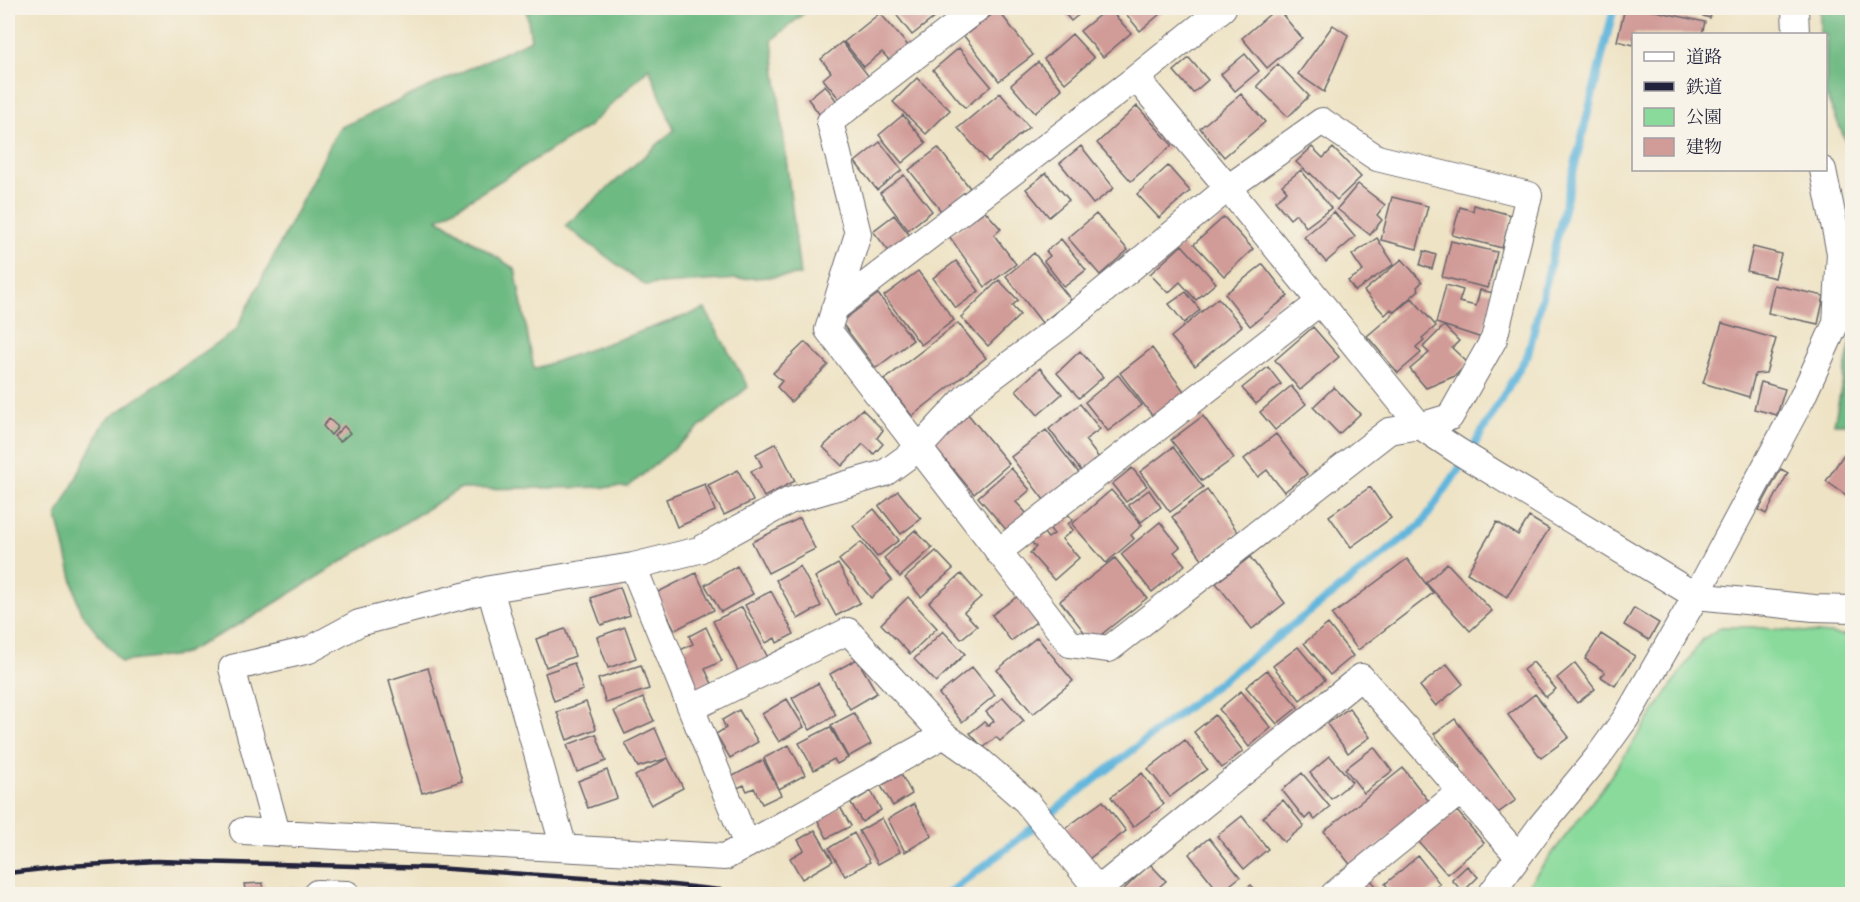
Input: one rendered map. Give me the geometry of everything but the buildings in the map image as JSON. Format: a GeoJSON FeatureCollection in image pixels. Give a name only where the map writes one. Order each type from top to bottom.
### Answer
{"type":"FeatureCollection","features":[{"type":"Feature","properties":{"kind":"street"},"geometry":{"type":"LineString","coordinates":[[277,833],[232,668],[309,650],[359,623],[490,589],[633,566],[699,550],[789,501],[885,473],[918,449],[967,396],[1062,325],[1228,188],[1322,121],[1377,158],[1529,195],[1494,339],[1450,417],[1420,426],[1389,431],[1110,649],[1070,644],[918,449],[828,330],[858,234],[830,122],[978,8]]}},
{"type":"Feature","properties":{"kind":"street"},"geometry":{"type":"LineString","coordinates":[[834,309],[1136,78],[1223,8]]}},
{"type":"Feature","properties":{"kind":"street"},"geometry":{"type":"LineString","coordinates":[[1795,8],[1796,33]]}},
{"type":"Feature","properties":{"kind":"street"},"geometry":{"type":"LineString","coordinates":[[1136,78],[1420,426],[1696,596],[1814,608],[1852,609]]}},
{"type":"Feature","properties":{"kind":"street"},"geometry":{"type":"LineString","coordinates":[[1491,894],[1626,718],[1696,596],[1797,408],[1836,323],[1840,253],[1823,171]]}},
{"type":"Feature","properties":{"kind":"street"},"geometry":{"type":"LineString","coordinates":[[998,552],[1320,302]]}},
{"type":"Feature","properties":{"kind":"street"},"geometry":{"type":"LineString","coordinates":[[633,566],[747,845]]}},
{"type":"Feature","properties":{"kind":"street"},"geometry":{"type":"LineString","coordinates":[[490,589],[564,848]]}},
{"type":"Feature","properties":{"kind":"street"},"geometry":{"type":"LineString","coordinates":[[692,708],[848,631],[944,735],[979,760],[1026,801],[1100,892],[1361,677],[1518,856]]}},
{"type":"Feature","properties":{"kind":"street"},"geometry":{"type":"LineString","coordinates":[[243,831],[725,857],[944,735]]}},
{"type":"Feature","properties":{"kind":"street"},"geometry":{"type":"LineString","coordinates":[[1334,894],[1461,791]]}},
{"type":"Feature","properties":{"kind":"street"},"geometry":{"type":"LineString","coordinates":[[317,894],[347,894]]}},
{"type":"Feature","properties":{"kind":"green space"},"geometry":{"type":"Polygon","coordinates":[[[526,8],[810,8],[772,40],[800,275],[645,285],[565,226],[674,130],[649,68],[588,127],[438,219],[515,269],[534,369],[705,309],[748,387],[628,487],[459,489],[251,618],[181,655],[121,662],[80,611],[57,516],[105,421],[236,330],[339,128],[531,40],[526,8]]]}},
{"type":"Feature","properties":{"kind":"green space"},"geometry":{"type":"Polygon","coordinates":[[[1820,8],[1852,8],[1852,156],[1827,97],[1827,33],[1820,33],[1820,8]]]}},
{"type":"Feature","properties":{"kind":"green space"},"geometry":{"type":"Polygon","coordinates":[[[1852,336],[1852,424],[1834,424],[1852,336]]]}},
{"type":"Feature","properties":{"kind":"green space"},"geometry":{"type":"Polygon","coordinates":[[[1721,627],[1751,627],[1852,636],[1852,894],[1521,894],[1604,786],[1702,640],[1721,627]]]}},
{"type":"Feature","properties":{"kind":"waterway"},"geometry":{"type":"LineString","coordinates":[[948,894],[1421,525],[1469,454],[1528,354],[1614,8]]}},
{"type":"Feature","properties":{"kind":"railway"},"geometry":{"type":"LineString","coordinates":[[8,873],[69,866],[156,861],[435,868],[645,882],[758,894]]}}]}
